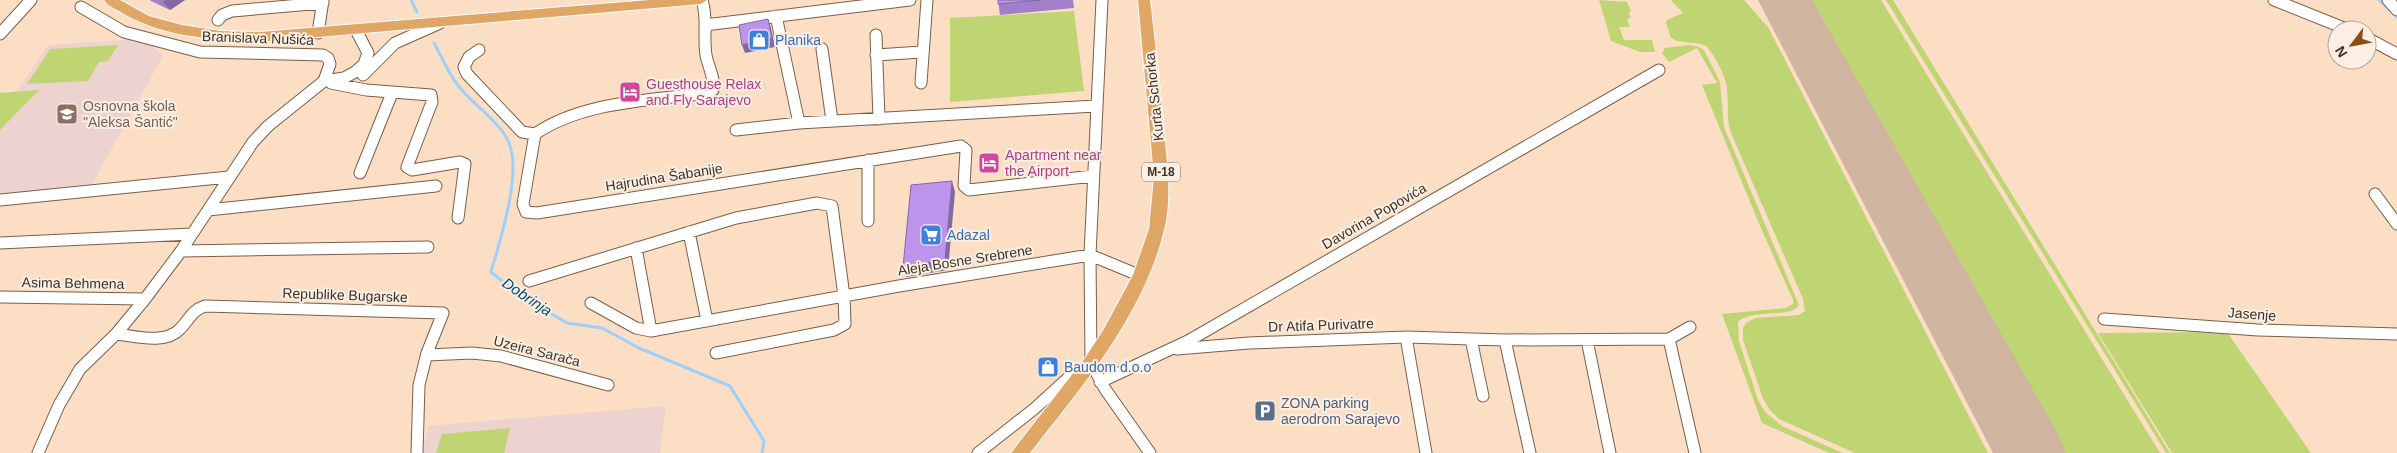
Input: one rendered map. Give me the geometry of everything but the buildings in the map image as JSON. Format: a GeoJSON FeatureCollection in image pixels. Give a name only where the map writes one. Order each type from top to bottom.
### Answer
{"type":"FeatureCollection","features":[{"type":"Feature","properties":{"kind":"main road"},"geometry":{"type":"LineString","coordinates":[[110,0],[135,16],[151,22],[197,33],[260,37],[701,0]]}},
{"type":"Feature","properties":{"kind":"main road","name":"Kurta Schorka"},"geometry":{"type":"LineString","coordinates":[[1020,453],[1091,363],[1118,320],[1141,276],[1157,229],[1161,177],[1144,0]]}},
{"type":"Feature","properties":{"kind":"street"},"geometry":{"type":"LineString","coordinates":[[0,34],[31,0]]}},
{"type":"Feature","properties":{"kind":"street"},"geometry":{"type":"LineString","coordinates":[[479,50],[466,62],[464,67],[467,74],[522,132],[534,134],[543,126],[572,116],[711,92],[714,85],[706,55],[706,9],[701,0]]}},
{"type":"Feature","properties":{"kind":"street"},"geometry":{"type":"LineString","coordinates":[[705,25],[910,0]]}},
{"type":"Feature","properties":{"kind":"street"},"geometry":{"type":"LineString","coordinates":[[922,84],[922,52],[927,0]]}},
{"type":"Feature","properties":{"kind":"street"},"geometry":{"type":"LineString","coordinates":[[1102,0],[1090,255],[1091,363],[1100,382],[1150,453]]}},
{"type":"Feature","properties":{"kind":"street"},"geometry":{"type":"LineString","coordinates":[[2274,0],[2294,4],[2328,20]]}},
{"type":"Feature","properties":{"kind":"street"},"geometry":{"type":"LineString","coordinates":[[2388,0],[2397,10]]}},
{"type":"Feature","properties":{"kind":"street","name":"Branislava Nušića"},"geometry":{"type":"LineString","coordinates":[[218,20],[232,11],[323,2],[318,33]]}},
{"type":"Feature","properties":{"kind":"street","name":"Branislava Nušića"},"geometry":{"type":"LineString","coordinates":[[81,7],[124,32],[162,44],[200,52],[323,55],[328,58],[330,64],[324,82]]}},
{"type":"Feature","properties":{"kind":"street"},"geometry":{"type":"LineString","coordinates":[[776,16],[799,123]]}},
{"type":"Feature","properties":{"kind":"street"},"geometry":{"type":"LineString","coordinates":[[344,86],[356,80],[367,71],[401,39],[440,23]]}},
{"type":"Feature","properties":{"kind":"street"},"geometry":{"type":"LineString","coordinates":[[344,86],[364,64],[368,53],[356,30]]}},
{"type":"Feature","properties":{"kind":"street"},"geometry":{"type":"LineString","coordinates":[[876,36],[878,119]]}},
{"type":"Feature","properties":{"kind":"street"},"geometry":{"type":"LineString","coordinates":[[2377,43],[2397,54]]}},
{"type":"Feature","properties":{"kind":"street"},"geometry":{"type":"LineString","coordinates":[[822,49],[832,121]]}},
{"type":"Feature","properties":{"kind":"street"},"geometry":{"type":"LineString","coordinates":[[876,55],[922,52]]}},
{"type":"Feature","properties":{"kind":"street","name":"Davorina Popovića"},"geometry":{"type":"LineString","coordinates":[[1100,382],[1173,349],[1659,70]]}},
{"type":"Feature","properties":{"kind":"street"},"geometry":{"type":"LineString","coordinates":[[367,71],[367,82],[373,91]]}},
{"type":"Feature","properties":{"kind":"street"},"geometry":{"type":"LineString","coordinates":[[38,453],[73,379],[80,369],[116,334],[145,299],[181,251],[242,157],[268,126],[324,82],[344,78],[355,72]]}},
{"type":"Feature","properties":{"kind":"street"},"geometry":{"type":"LineString","coordinates":[[324,82],[373,91],[431,95],[432,102],[407,167],[412,170],[460,162],[465,164],[458,218]]}},
{"type":"Feature","properties":{"kind":"street"},"geometry":{"type":"LineString","coordinates":[[360,173],[392,93]]}},
{"type":"Feature","properties":{"kind":"street"},"geometry":{"type":"LineString","coordinates":[[736,130],[799,123],[1096,106]]}},
{"type":"Feature","properties":{"kind":"street","name":"Hajrudina Šabanije"},"geometry":{"type":"LineString","coordinates":[[534,134],[523,204],[526,212],[531,213],[963,146],[966,150],[964,186],[969,190],[1093,176]]}},
{"type":"Feature","properties":{"kind":"street"},"geometry":{"type":"LineString","coordinates":[[868,160],[868,221]]}},
{"type":"Feature","properties":{"kind":"street"},"geometry":{"type":"LineString","coordinates":[[0,200],[229,177]]}},
{"type":"Feature","properties":{"kind":"street"},"geometry":{"type":"LineString","coordinates":[[208,210],[436,186]]}},
{"type":"Feature","properties":{"kind":"street"},"geometry":{"type":"LineString","coordinates":[[2375,194],[2397,224]]}},
{"type":"Feature","properties":{"kind":"street"},"geometry":{"type":"LineString","coordinates":[[529,281],[736,218],[817,203],[829,204],[834,211],[846,321],[839,329],[716,353]]}},
{"type":"Feature","properties":{"kind":"street"},"geometry":{"type":"LineString","coordinates":[[688,232],[707,321]]}},
{"type":"Feature","properties":{"kind":"street"},"geometry":{"type":"LineString","coordinates":[[0,243],[192,234]]}},
{"type":"Feature","properties":{"kind":"street"},"geometry":{"type":"LineString","coordinates":[[181,251],[428,247]]}},
{"type":"Feature","properties":{"kind":"street"},"geometry":{"type":"LineString","coordinates":[[636,248],[651,331]]}},
{"type":"Feature","properties":{"kind":"street"},"geometry":{"type":"LineString","coordinates":[[1090,255],[1141,276]]}},
{"type":"Feature","properties":{"kind":"street","name":"Aleja Bosne Srebrene"},"geometry":{"type":"LineString","coordinates":[[591,303],[636,328],[651,331],[844,296],[1090,255]]}},
{"type":"Feature","properties":{"kind":"street","name":"Asima Behmena"},"geometry":{"type":"LineString","coordinates":[[0,297],[145,299]]}},
{"type":"Feature","properties":{"kind":"street","name":"Republike Bugarske"},"geometry":{"type":"LineString","coordinates":[[116,334],[168,338],[179,331],[194,309],[205,306],[443,313],[427,355],[417,392],[419,435],[416,453]]}},
{"type":"Feature","properties":{"kind":"street","name":"Jasenje"},"geometry":{"type":"LineString","coordinates":[[2104,319],[2268,331],[2397,334]]}},
{"type":"Feature","properties":{"kind":"street","name":"Dr Atifa Purivatre"},"geometry":{"type":"LineString","coordinates":[[1173,349],[1238,344],[1406,337],[1505,340],[1669,339],[1690,327]]}},
{"type":"Feature","properties":{"kind":"street"},"geometry":{"type":"LineString","coordinates":[[1406,337],[1426,453]]}},
{"type":"Feature","properties":{"kind":"street"},"geometry":{"type":"LineString","coordinates":[[1471,339],[1484,396]]}},
{"type":"Feature","properties":{"kind":"street"},"geometry":{"type":"LineString","coordinates":[[1669,339],[1695,453]]}},
{"type":"Feature","properties":{"kind":"street"},"geometry":{"type":"LineString","coordinates":[[1505,340],[1530,453]]}},
{"type":"Feature","properties":{"kind":"street"},"geometry":{"type":"LineString","coordinates":[[1586,340],[1610,453]]}},
{"type":"Feature","properties":{"kind":"street","name":"Uzeira Sarača"},"geometry":{"type":"LineString","coordinates":[[427,355],[472,353],[501,356],[608,385]]}},
{"type":"Feature","properties":{"kind":"street"},"geometry":{"type":"LineString","coordinates":[[978,453],[1067,380],[1091,363]]}},
{"type":"Feature","properties":{"kind":"shaded area","name":"Osnovna škola \"Aleksa Šantić\""},"geometry":{"type":"Polygon","coordinates":[[[143,39],[163,56],[90,188],[0,196],[0,118],[48,45],[143,39]]]}},
{"type":"Feature","properties":{"kind":"shaded area"},"geometry":{"type":"Polygon","coordinates":[[[666,406],[660,453],[423,453],[428,426],[666,406]]]}},
{"type":"Feature","properties":{"kind":"green space"},"geometry":{"type":"Polygon","coordinates":[[[1599,0],[1627,2],[1631,11],[1629,13],[1631,18],[1627,19],[1630,27],[1619,27],[1624,40],[1652,40],[1655,52],[1640,52],[1611,41],[1599,0]]]}},
{"type":"Feature","properties":{"kind":"green space"},"geometry":{"type":"Polygon","coordinates":[[[1671,0],[1744,0],[1768,27],[1988,453],[1855,453],[1779,419],[1770,410],[1763,399],[1743,340],[1743,328],[1747,322],[1756,318],[1799,315],[1805,311],[1803,299],[1731,133],[1727,89],[1722,72],[1706,46],[1671,38],[1666,23],[1667,20],[1683,13],[1671,0]]]}},
{"type":"Feature","properties":{"kind":"green space"},"geometry":{"type":"Polygon","coordinates":[[[1809,0],[1881,0],[2160,453],[2065,453],[1889,147],[1809,0]]]}},
{"type":"Feature","properties":{"kind":"green space"},"geometry":{"type":"Polygon","coordinates":[[[1886,0],[1893,0],[2170,453],[2166,453],[1886,0]]]}},
{"type":"Feature","properties":{"kind":"green space"},"geometry":{"type":"Polygon","coordinates":[[[1074,11],[1084,91],[950,102],[950,18],[1074,11]]]}},
{"type":"Feature","properties":{"kind":"green space"},"geometry":{"type":"Polygon","coordinates":[[[118,45],[108,61],[99,62],[88,81],[27,84],[50,49],[118,45]]]}},
{"type":"Feature","properties":{"kind":"green space"},"geometry":{"type":"Polygon","coordinates":[[[1690,45],[1704,50],[1720,82],[1724,127],[1799,305],[1788,312],[1753,315],[1738,322],[1739,341],[1758,400],[1765,412],[1782,426],[1843,453],[1829,453],[1762,423],[1722,314],[1785,308],[1793,304],[1793,300],[1760,226],[1702,85],[1717,83],[1697,48],[1669,62],[1662,53],[1665,48],[1690,45]]]}},
{"type":"Feature","properties":{"kind":"green space"},"geometry":{"type":"Polygon","coordinates":[[[39,90],[0,130],[0,93],[39,90]]]}},
{"type":"Feature","properties":{"kind":"green space"},"geometry":{"type":"Polygon","coordinates":[[[2227,332],[2311,453],[2172,453],[2098,333],[2227,332]]]}},
{"type":"Feature","properties":{"kind":"green space"},"geometry":{"type":"Polygon","coordinates":[[[510,428],[504,453],[436,453],[442,434],[510,428]]]}},
{"type":"Feature","properties":{"kind":"waterway","name":"Dobrinja"},"geometry":{"type":"LineString","coordinates":[[411,0],[417,12]]}},
{"type":"Feature","properties":{"kind":"waterway"},"geometry":{"type":"LineString","coordinates":[[2379,0],[2397,17]]}},
{"type":"Feature","properties":{"kind":"waterway","name":"Dobrinja"},"geometry":{"type":"LineString","coordinates":[[434,43],[457,84],[501,130],[511,150],[513,166],[509,203],[491,272],[518,294],[567,323],[602,328],[639,348],[730,386],[764,441],[762,453]]}},
{"type":"Feature","properties":{"kind":"taxiway"},"geometry":{"type":"LineString","coordinates":[[1769,0],[1803,34]]}},
{"type":"Feature","properties":{"kind":"runway"},"geometry":{"type":"LineString","coordinates":[[1785,0],[2030,453]]}},
{"type":"Feature","properties":{"kind":"place","name":"Planika"},"geometry":{"type":"Point","coordinates":[759,40]}},
{"type":"Feature","properties":{"kind":"place","name":"Guesthouse Relax and Fly Sarajevo"},"geometry":{"type":"Point","coordinates":[630,92]}},
{"type":"Feature","properties":{"kind":"place","name":"Osnovna škola \"Aleksa Šantić\""},"geometry":{"type":"Point","coordinates":[67,114]}},
{"type":"Feature","properties":{"kind":"place","name":"Apartment near the Airport"},"geometry":{"type":"Point","coordinates":[989,163]}},
{"type":"Feature","properties":{"kind":"place","name":"Adazal"},"geometry":{"type":"Point","coordinates":[931,235]}},
{"type":"Feature","properties":{"kind":"place","name":"Baudom d.o.o"},"geometry":{"type":"Point","coordinates":[1048,367]}},
{"type":"Feature","properties":{"kind":"place","name":"ZONA parking aerodrom Sarajevo"},"geometry":{"type":"Point","coordinates":[1265,411]}}]}
